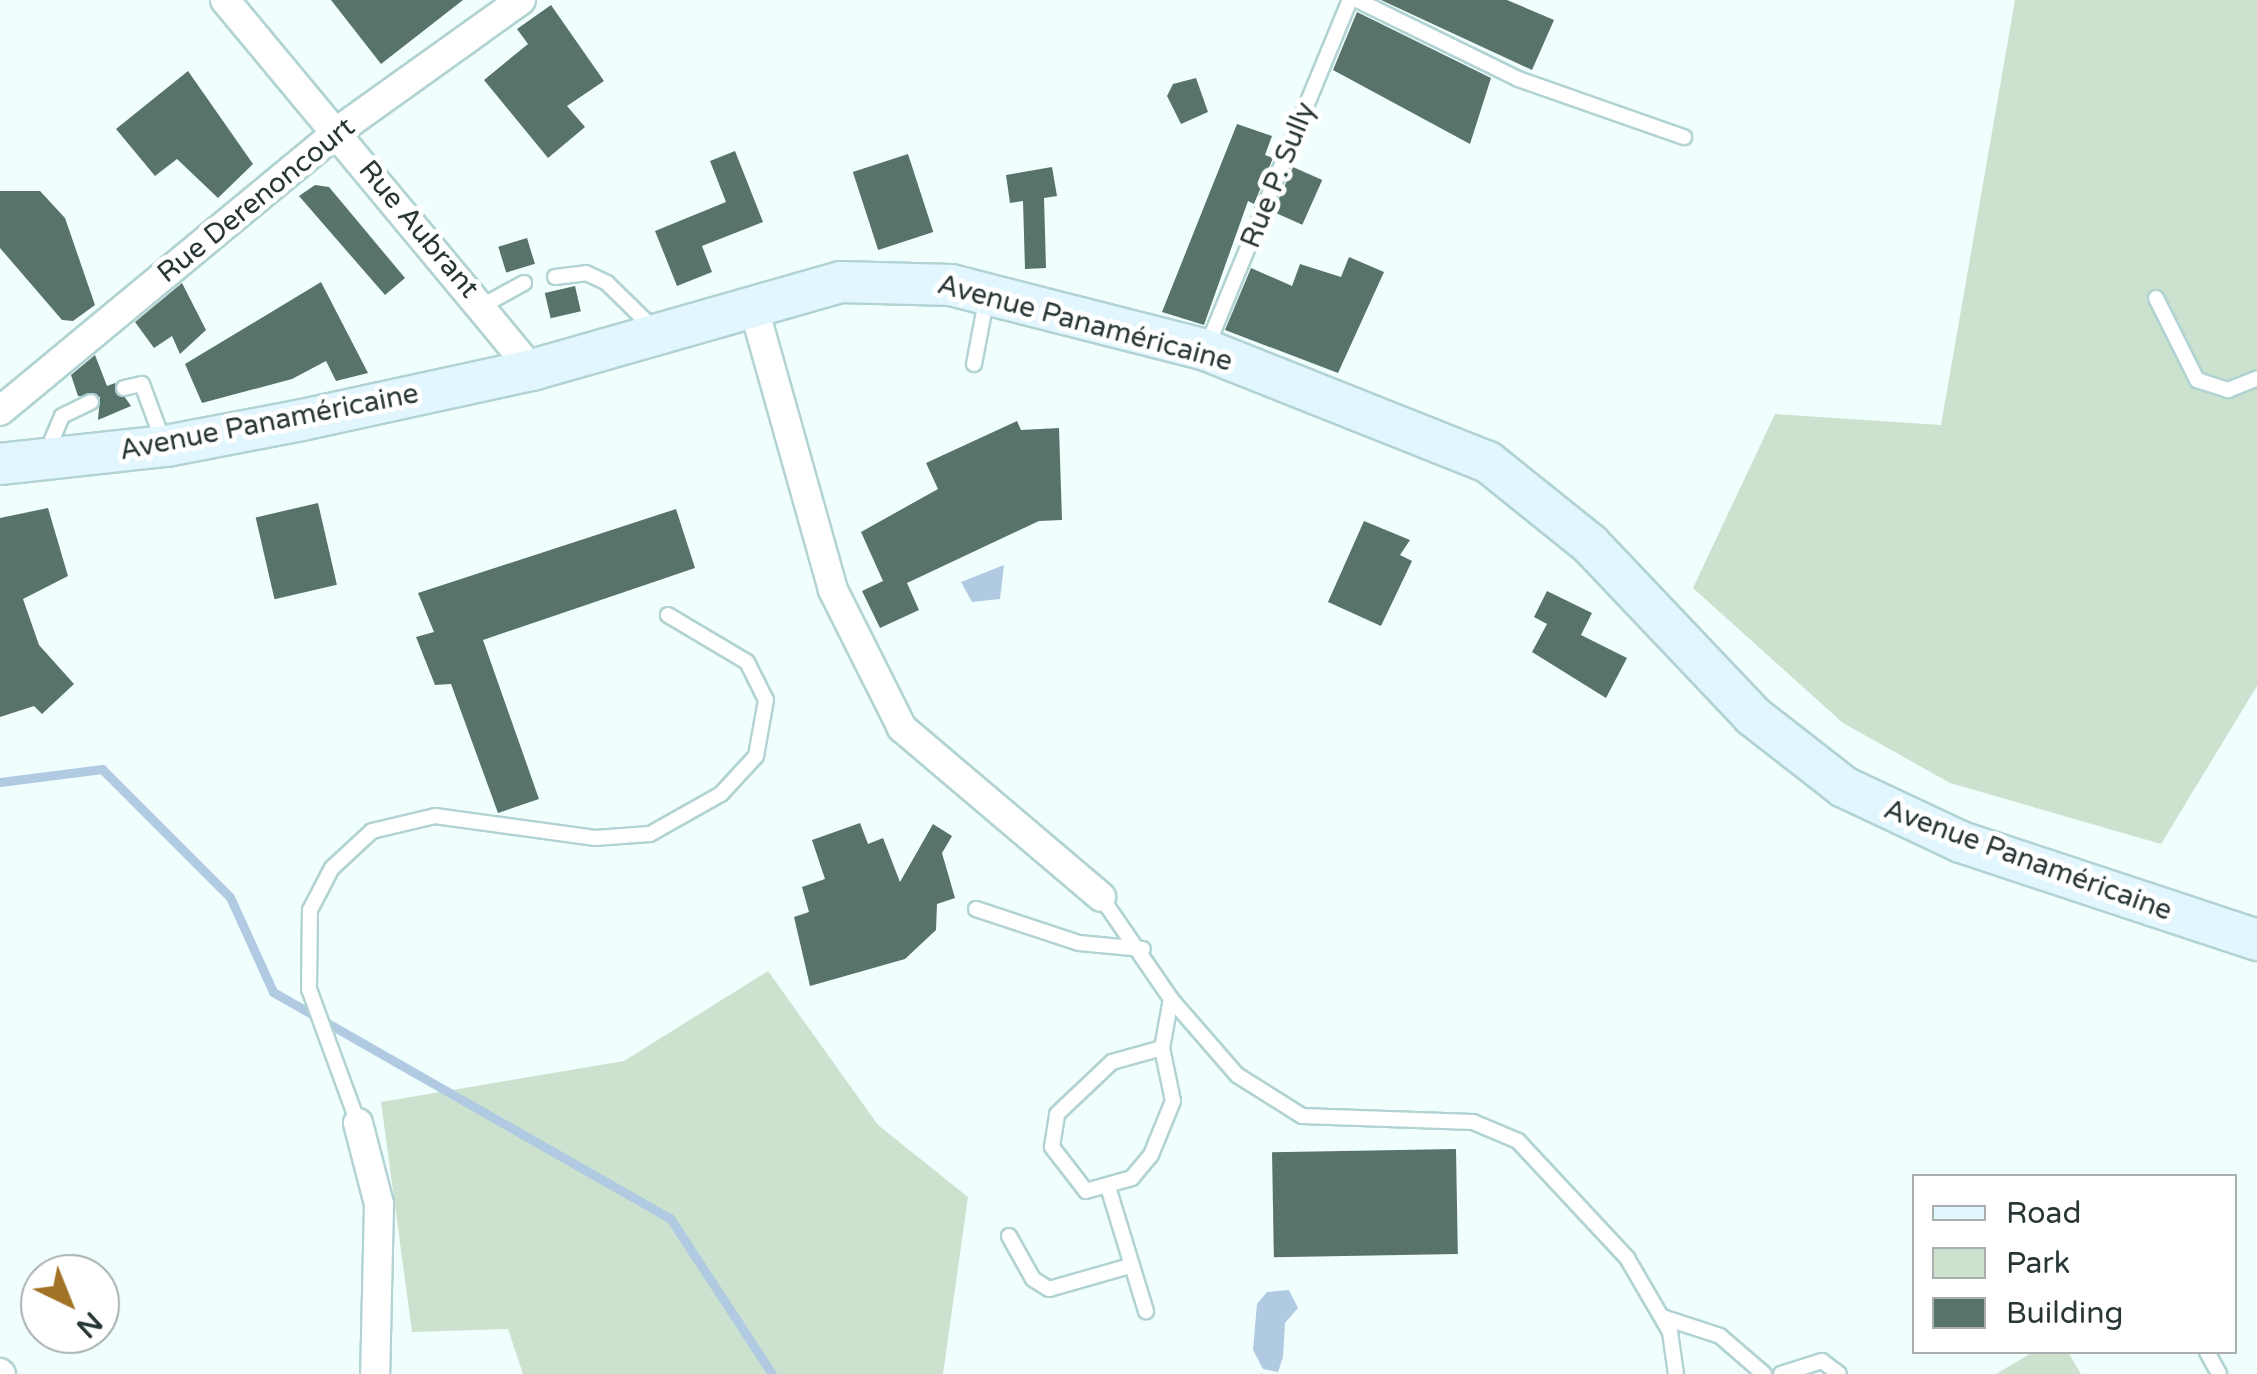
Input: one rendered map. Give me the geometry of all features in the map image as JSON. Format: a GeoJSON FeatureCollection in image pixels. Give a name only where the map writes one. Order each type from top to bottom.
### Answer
{"type":"FeatureCollection","features":[{"type":"Feature","properties":{"kind":"main road","name":"Avenue Panaméricaine"},"geometry":{"type":"LineString","coordinates":[[0,464],[166,446],[532,370],[752,306],[871,279],[987,293],[1206,350],[1505,474],[1666,616],[1787,746],[1876,805],[1961,842],[2257,940]]}},
{"type":"Feature","properties":{"kind":"street","name":"Rue Aubrant"},"geometry":{"type":"LineString","coordinates":[[226,0],[532,370]]}},
{"type":"Feature","properties":{"kind":"street","name":"Rue Derenoncourt"},"geometry":{"type":"LineString","coordinates":[[0,411],[338,131],[521,0]]}},
{"type":"Feature","properties":{"kind":"street"},"geometry":{"type":"LineString","coordinates":[[752,306],[833,590],[902,728],[1102,897]]}},
{"type":"Feature","properties":{"kind":"street"},"geometry":{"type":"LineString","coordinates":[[358,1122],[380,1204],[375,1374]]}},
{"type":"Feature","properties":{"kind":"lane"},"geometry":{"type":"LineString","coordinates":[[1354,0],[1518,79],[1684,137]]}},
{"type":"Feature","properties":{"kind":"lane","name":"Rue P. Sully"},"geometry":{"type":"LineString","coordinates":[[1206,350],[1354,0]]}},
{"type":"Feature","properties":{"kind":"lane"},"geometry":{"type":"LineString","coordinates":[[555,277],[586,273],[607,283],[658,333]]}},
{"type":"Feature","properties":{"kind":"lane"},"geometry":{"type":"LineString","coordinates":[[482,306],[524,283]]}},
{"type":"Feature","properties":{"kind":"lane"},"geometry":{"type":"LineString","coordinates":[[974,364],[987,293]]}},
{"type":"Feature","properties":{"kind":"lane"},"geometry":{"type":"LineString","coordinates":[[2156,298],[2196,380],[2228,390],[2257,378]]}},
{"type":"Feature","properties":{"kind":"lane"},"geometry":{"type":"LineString","coordinates":[[124,388],[142,384],[166,446]]}},
{"type":"Feature","properties":{"kind":"lane"},"geometry":{"type":"LineString","coordinates":[[44,459],[62,416],[91,402]]}},
{"type":"Feature","properties":{"kind":"lane"},"geometry":{"type":"LineString","coordinates":[[358,1122],[309,990],[310,910],[332,868],[372,830],[435,816],[596,838],[650,834],[720,794],[756,756],[766,700],[747,662],[668,615]]}},
{"type":"Feature","properties":{"kind":"lane"},"geometry":{"type":"LineString","coordinates":[[1102,897],[1143,949],[1172,999],[1238,1075],[1302,1116],[1473,1122],[1518,1141],[1605,1231],[1662,1317],[1676,1374]]}},
{"type":"Feature","properties":{"kind":"lane"},"geometry":{"type":"LineString","coordinates":[[976,909],[1079,943],[1143,949]]}},
{"type":"Feature","properties":{"kind":"lane"},"geometry":{"type":"LineString","coordinates":[[1162,1048],[1112,1062],[1057,1114],[1052,1147],[1066,1173],[1086,1191],[1132,1178],[1150,1154],[1173,1101],[1162,1048],[1172,999]]}},
{"type":"Feature","properties":{"kind":"lane"},"geometry":{"type":"LineString","coordinates":[[1108,1187],[1146,1311]]}},
{"type":"Feature","properties":{"kind":"lane"},"geometry":{"type":"LineString","coordinates":[[1009,1236],[1033,1280],[1049,1290],[1130,1266]]}},
{"type":"Feature","properties":{"kind":"lane"},"geometry":{"type":"LineString","coordinates":[[1662,1317],[1720,1336],[1764,1374]]}},
{"type":"Feature","properties":{"kind":"lane"},"geometry":{"type":"LineString","coordinates":[[1780,1374],[1822,1362],[1839,1374]]}},
{"type":"Feature","properties":{"kind":"green space"},"geometry":{"type":"Polygon","coordinates":[[[2015,0],[2257,0],[2257,686],[2161,844],[1950,783],[1843,723],[1693,588],[1775,414],[1941,425],[2015,0]]]}},
{"type":"Feature","properties":{"kind":"green space"},"geometry":{"type":"Polygon","coordinates":[[[768,971],[878,1125],[968,1197],[943,1374],[523,1374],[508,1329],[412,1332],[381,1102],[624,1061],[768,971]]]}},
{"type":"Feature","properties":{"kind":"green space"},"geometry":{"type":"Polygon","coordinates":[[[2030,1354],[2069,1354],[2081,1374],[1996,1374],[2030,1354]]]}},
{"type":"Feature","properties":{"kind":"water"},"geometry":{"type":"Polygon","coordinates":[[[1004,565],[1000,599],[972,602],[961,582],[1004,565]]]}},
{"type":"Feature","properties":{"kind":"water"},"geometry":{"type":"Polygon","coordinates":[[[1289,1290],[1298,1308],[1285,1323],[1283,1357],[1278,1372],[1263,1369],[1253,1350],[1257,1304],[1267,1292],[1289,1290]]]}},
{"type":"Feature","properties":{"kind":"building"},"geometry":{"type":"Polygon","coordinates":[[[331,0],[463,0],[381,64],[331,0]]]}},
{"type":"Feature","properties":{"kind":"building"},"geometry":{"type":"Polygon","coordinates":[[[1381,0],[1507,0],[1554,20],[1532,70],[1381,0]]]}},
{"type":"Feature","properties":{"kind":"building"},"geometry":{"type":"Polygon","coordinates":[[[551,5],[604,81],[567,106],[585,127],[548,158],[484,80],[528,44],[517,29],[551,5]]]}},
{"type":"Feature","properties":{"kind":"building"},"geometry":{"type":"Polygon","coordinates":[[[1357,12],[1491,78],[1470,144],[1333,70],[1357,12]]]}},
{"type":"Feature","properties":{"kind":"building"},"geometry":{"type":"Polygon","coordinates":[[[188,71],[253,164],[218,198],[177,159],[155,176],[116,129],[188,71]]]}},
{"type":"Feature","properties":{"kind":"building"},"geometry":{"type":"Polygon","coordinates":[[[1196,78],[1208,112],[1181,124],[1167,96],[1173,84],[1196,78]]]}},
{"type":"Feature","properties":{"kind":"building"},"geometry":{"type":"Polygon","coordinates":[[[1237,124],[1272,136],[1265,155],[1273,158],[1254,204],[1248,201],[1204,325],[1162,312],[1237,124]]]}},
{"type":"Feature","properties":{"kind":"building"},"geometry":{"type":"Polygon","coordinates":[[[735,151],[763,222],[702,246],[712,272],[677,286],[655,231],[726,202],[710,161],[735,151]]]}},
{"type":"Feature","properties":{"kind":"building"},"geometry":{"type":"Polygon","coordinates":[[[908,154],[933,232],[878,250],[853,172],[908,154]]]}},
{"type":"Feature","properties":{"kind":"building"},"geometry":{"type":"Polygon","coordinates":[[[1052,167],[1057,196],[1044,198],[1046,268],[1025,269],[1023,201],[1010,203],[1006,175],[1052,167]]]}},
{"type":"Feature","properties":{"kind":"building"},"geometry":{"type":"Polygon","coordinates":[[[1293,167],[1322,180],[1302,225],[1273,212],[1293,167]]]}},
{"type":"Feature","properties":{"kind":"building"},"geometry":{"type":"Polygon","coordinates":[[[315,185],[329,187],[405,278],[385,295],[299,196],[315,185]]]}},
{"type":"Feature","properties":{"kind":"building"},"geometry":{"type":"Polygon","coordinates":[[[0,191],[40,191],[65,218],[95,305],[73,321],[62,320],[0,248],[0,191]]]}},
{"type":"Feature","properties":{"kind":"building"},"geometry":{"type":"Polygon","coordinates":[[[527,238],[535,264],[506,273],[498,247],[527,238]]]}},
{"type":"Feature","properties":{"kind":"building"},"geometry":{"type":"Polygon","coordinates":[[[1349,257],[1384,272],[1338,373],[1225,330],[1251,268],[1292,286],[1300,264],[1341,277],[1349,257]]]}},
{"type":"Feature","properties":{"kind":"building"},"geometry":{"type":"Polygon","coordinates":[[[321,282],[368,373],[336,381],[326,361],[292,379],[202,403],[185,364],[321,282]]]}},
{"type":"Feature","properties":{"kind":"building"},"geometry":{"type":"Polygon","coordinates":[[[182,283],[206,330],[180,354],[172,336],[154,348],[135,322],[182,283]]]}},
{"type":"Feature","properties":{"kind":"building"},"geometry":{"type":"Polygon","coordinates":[[[575,286],[581,311],[551,318],[545,293],[575,286]]]}},
{"type":"Feature","properties":{"kind":"building"},"geometry":{"type":"Polygon","coordinates":[[[95,355],[107,386],[115,383],[131,406],[98,420],[100,397],[78,396],[71,375],[95,355]]]}},
{"type":"Feature","properties":{"kind":"building"},"geometry":{"type":"Polygon","coordinates":[[[1017,421],[1021,430],[1059,428],[1062,520],[1039,521],[907,583],[919,610],[880,628],[862,591],[883,581],[861,532],[938,489],[926,463],[1017,421]]]}},
{"type":"Feature","properties":{"kind":"building"},"geometry":{"type":"Polygon","coordinates":[[[318,503],[337,585],[275,599],[256,517],[318,503]]]}},
{"type":"Feature","properties":{"kind":"building"},"geometry":{"type":"Polygon","coordinates":[[[48,508],[68,576],[23,599],[39,645],[74,684],[42,714],[34,706],[0,717],[0,518],[48,508]]]}},
{"type":"Feature","properties":{"kind":"building"},"geometry":{"type":"Polygon","coordinates":[[[676,509],[695,568],[483,640],[539,799],[498,813],[451,684],[435,685],[416,637],[434,632],[418,593],[676,509]]]}},
{"type":"Feature","properties":{"kind":"building"},"geometry":{"type":"Polygon","coordinates":[[[1364,521],[1410,540],[1400,555],[1412,561],[1381,626],[1328,602],[1364,521]]]}},
{"type":"Feature","properties":{"kind":"building"},"geometry":{"type":"Polygon","coordinates":[[[1547,591],[1592,613],[1581,635],[1627,658],[1606,698],[1532,652],[1547,624],[1534,617],[1547,591]]]}},
{"type":"Feature","properties":{"kind":"building"},"geometry":{"type":"Polygon","coordinates":[[[860,823],[868,844],[883,838],[900,882],[933,824],[952,836],[942,853],[955,898],[937,904],[936,930],[905,959],[810,986],[794,917],[809,912],[802,887],[825,879],[812,840],[860,823]]]}},
{"type":"Feature","properties":{"kind":"building"},"geometry":{"type":"Polygon","coordinates":[[[1456,1149],[1458,1254],[1274,1257],[1272,1152],[1456,1149]]]}},
{"type":"Feature","properties":{"kind":"waterway"},"geometry":{"type":"LineString","coordinates":[[0,782],[102,769],[230,897],[273,992],[670,1218],[772,1374]]}}]}
